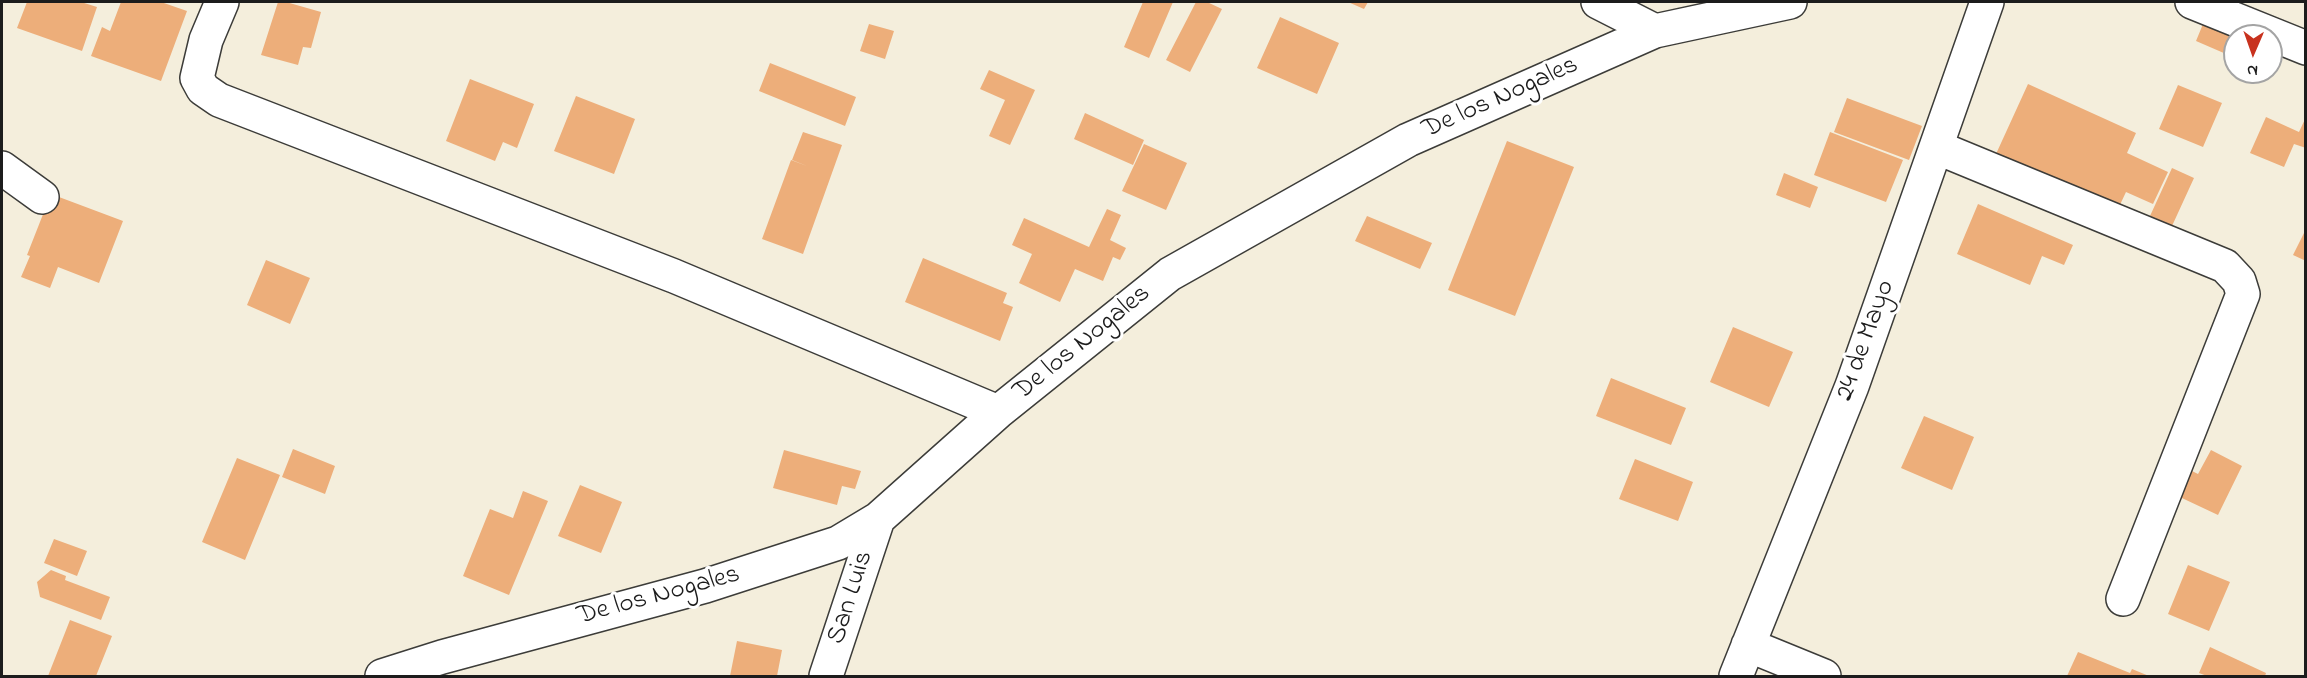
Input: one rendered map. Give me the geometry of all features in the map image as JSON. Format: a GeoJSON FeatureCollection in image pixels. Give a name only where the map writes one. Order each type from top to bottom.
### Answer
{"type":"FeatureCollection","features":[{"type":"Feature","properties":{"kind":"street"},"geometry":{"type":"LineString","coordinates":[[222,2],[206,40],[198,78],[203,89],[219,100],[674,276],[998,412]]}},
{"type":"Feature","properties":{"kind":"street"},"geometry":{"type":"LineString","coordinates":[[1598,2],[1655,31]]}},
{"type":"Feature","properties":{"kind":"street","name":"De los Nogales"},"geometry":{"type":"LineString","coordinates":[[381,676],[442,657],[705,586],[838,543],[878,519],[998,412],[1170,274],[1408,140],[1655,31],[1790,2]]}},
{"type":"Feature","properties":{"kind":"street","name":"24 de Mayo"},"geometry":{"type":"LineString","coordinates":[[1736,676],[1852,386],[1987,2]]}},
{"type":"Feature","properties":{"kind":"street"},"geometry":{"type":"LineString","coordinates":[[2192,2],[2306,48]]}},
{"type":"Feature","properties":{"kind":"street"},"geometry":{"type":"LineString","coordinates":[[1936,147],[2225,266],[2239,282],[2243,294],[2123,599]]}},
{"type":"Feature","properties":{"kind":"street"},"geometry":{"type":"LineString","coordinates":[[2,168],[42,197]]}},
{"type":"Feature","properties":{"kind":"street","name":"San Luis"},"geometry":{"type":"LineString","coordinates":[[826,676],[878,519]]}},
{"type":"Feature","properties":{"kind":"street"},"geometry":{"type":"LineString","coordinates":[[1748,645],[1824,676]]}},
{"type":"Feature","properties":{"kind":"building"},"geometry":{"type":"Polygon","coordinates":[[[27,2],[81,2],[97,7],[82,51],[17,28],[27,2]]]}},
{"type":"Feature","properties":{"kind":"building"},"geometry":{"type":"Polygon","coordinates":[[[121,2],[161,2],[187,11],[161,81],[91,56],[102,27],[110,31],[121,2]]]}},
{"type":"Feature","properties":{"kind":"building"},"geometry":{"type":"Polygon","coordinates":[[[278,2],[286,2],[321,12],[311,48],[303,47],[298,65],[261,55],[278,2]]]}},
{"type":"Feature","properties":{"kind":"building"},"geometry":{"type":"Polygon","coordinates":[[[1143,2],[1173,2],[1149,58],[1124,47],[1143,2]]]}},
{"type":"Feature","properties":{"kind":"building"},"geometry":{"type":"Polygon","coordinates":[[[1196,2],[1207,2],[1222,9],[1190,72],[1166,60],[1196,2]]]}},
{"type":"Feature","properties":{"kind":"building"},"geometry":{"type":"Polygon","coordinates":[[[1348,2],[1368,2],[1364,9],[1348,2]]]}},
{"type":"Feature","properties":{"kind":"building"},"geometry":{"type":"Polygon","coordinates":[[[1280,17],[1339,43],[1317,94],[1257,68],[1280,17]]]}},
{"type":"Feature","properties":{"kind":"building"},"geometry":{"type":"Polygon","coordinates":[[[869,24],[894,31],[885,59],[860,51],[869,24]]]}},
{"type":"Feature","properties":{"kind":"building"},"geometry":{"type":"Polygon","coordinates":[[[2203,24],[2223,32],[2223,53],[2196,41],[2203,24]]]}},
{"type":"Feature","properties":{"kind":"building"},"geometry":{"type":"Polygon","coordinates":[[[770,63],[856,97],[845,126],[759,91],[770,63]]]}},
{"type":"Feature","properties":{"kind":"building"},"geometry":{"type":"Polygon","coordinates":[[[989,70],[1035,90],[1010,145],[989,136],[1005,100],[980,89],[989,70]]]}},
{"type":"Feature","properties":{"kind":"building"},"geometry":{"type":"Polygon","coordinates":[[[470,79],[534,104],[517,148],[503,142],[495,161],[446,141],[470,79]]]}},
{"type":"Feature","properties":{"kind":"building"},"geometry":{"type":"Polygon","coordinates":[[[2028,84],[2136,133],[2127,153],[2168,172],[2153,204],[2126,192],[2118,209],[1996,154],[2028,84]]]}},
{"type":"Feature","properties":{"kind":"building"},"geometry":{"type":"Polygon","coordinates":[[[2178,85],[2222,103],[2203,147],[2159,129],[2178,85]]]}},
{"type":"Feature","properties":{"kind":"building"},"geometry":{"type":"Polygon","coordinates":[[[576,96],[635,119],[614,174],[554,151],[576,96]]]}},
{"type":"Feature","properties":{"kind":"building"},"geometry":{"type":"Polygon","coordinates":[[[1847,98],[1922,126],[1909,160],[1834,132],[1847,98]]]}},
{"type":"Feature","properties":{"kind":"building"},"geometry":{"type":"Polygon","coordinates":[[[1085,113],[1144,140],[1133,165],[1074,139],[1085,113]]]}},
{"type":"Feature","properties":{"kind":"building"},"geometry":{"type":"Polygon","coordinates":[[[2266,117],[2299,132],[2306,117],[2306,148],[2294,144],[2284,167],[2250,153],[2266,117]]]}},
{"type":"Feature","properties":{"kind":"building"},"geometry":{"type":"Polygon","coordinates":[[[803,132],[842,145],[803,254],[762,239],[791,160],[807,166],[792,160],[803,132]]]}},
{"type":"Feature","properties":{"kind":"building"},"geometry":{"type":"Polygon","coordinates":[[[1830,132],[1903,160],[1886,202],[1814,175],[1830,132]]]}},
{"type":"Feature","properties":{"kind":"building"},"geometry":{"type":"Polygon","coordinates":[[[1507,141],[1574,167],[1515,316],[1448,290],[1507,141]]]}},
{"type":"Feature","properties":{"kind":"building"},"geometry":{"type":"Polygon","coordinates":[[[1144,144],[1187,163],[1166,210],[1122,191],[1144,144]]]}},
{"type":"Feature","properties":{"kind":"building"},"geometry":{"type":"Polygon","coordinates":[[[2172,168],[2194,178],[2172,226],[2150,216],[2172,168]]]}},
{"type":"Feature","properties":{"kind":"building"},"geometry":{"type":"Polygon","coordinates":[[[1784,173],[1818,187],[1810,208],[1776,195],[1784,173]]]}},
{"type":"Feature","properties":{"kind":"building"},"geometry":{"type":"Polygon","coordinates":[[[51,194],[123,221],[99,283],[58,267],[50,288],[21,277],[30,256],[27,255],[51,194]]]}},
{"type":"Feature","properties":{"kind":"building"},"geometry":{"type":"Polygon","coordinates":[[[1978,204],[2073,245],[2064,265],[2042,256],[2030,285],[1957,254],[1978,204]]]}},
{"type":"Feature","properties":{"kind":"building"},"geometry":{"type":"Polygon","coordinates":[[[1107,209],[1121,215],[1110,240],[1126,248],[1120,260],[1113,257],[1103,281],[1075,269],[1060,302],[1019,283],[1032,254],[1012,245],[1024,218],[1089,247],[1107,209]]]}},
{"type":"Feature","properties":{"kind":"building"},"geometry":{"type":"Polygon","coordinates":[[[1367,216],[1432,243],[1420,269],[1355,241],[1367,216]]]}},
{"type":"Feature","properties":{"kind":"building"},"geometry":{"type":"Polygon","coordinates":[[[2306,229],[2306,261],[2293,255],[2306,229]]]}},
{"type":"Feature","properties":{"kind":"building"},"geometry":{"type":"Polygon","coordinates":[[[923,258],[1007,293],[1003,303],[1013,307],[1000,341],[905,302],[923,258]]]}},
{"type":"Feature","properties":{"kind":"building"},"geometry":{"type":"Polygon","coordinates":[[[266,260],[310,278],[290,324],[247,305],[266,260]]]}},
{"type":"Feature","properties":{"kind":"building"},"geometry":{"type":"Polygon","coordinates":[[[1733,327],[1793,352],[1769,407],[1710,382],[1733,327]]]}},
{"type":"Feature","properties":{"kind":"building"},"geometry":{"type":"Polygon","coordinates":[[[1611,378],[1686,408],[1671,445],[1596,416],[1611,378]]]}},
{"type":"Feature","properties":{"kind":"building"},"geometry":{"type":"Polygon","coordinates":[[[1924,416],[1974,437],[1952,490],[1901,468],[1924,416]]]}},
{"type":"Feature","properties":{"kind":"building"},"geometry":{"type":"Polygon","coordinates":[[[293,449],[335,466],[325,494],[282,477],[293,449]]]}},
{"type":"Feature","properties":{"kind":"building"},"geometry":{"type":"Polygon","coordinates":[[[784,450],[861,471],[855,489],[842,486],[837,505],[773,488],[784,450]]]}},
{"type":"Feature","properties":{"kind":"building"},"geometry":{"type":"Polygon","coordinates":[[[2211,450],[2242,466],[2218,515],[2167,491],[2180,465],[2198,474],[2211,450]]]}},
{"type":"Feature","properties":{"kind":"building"},"geometry":{"type":"Polygon","coordinates":[[[237,458],[280,475],[245,560],[202,542],[237,458]]]}},
{"type":"Feature","properties":{"kind":"building"},"geometry":{"type":"Polygon","coordinates":[[[1635,459],[1693,482],[1678,521],[1619,499],[1635,459]]]}},
{"type":"Feature","properties":{"kind":"building"},"geometry":{"type":"Polygon","coordinates":[[[580,485],[622,502],[601,553],[558,536],[580,485]]]}},
{"type":"Feature","properties":{"kind":"building"},"geometry":{"type":"Polygon","coordinates":[[[523,491],[548,501],[509,595],[463,576],[490,509],[513,518],[523,491]]]}},
{"type":"Feature","properties":{"kind":"building"},"geometry":{"type":"Polygon","coordinates":[[[54,539],[87,551],[77,576],[44,563],[54,539]]]}},
{"type":"Feature","properties":{"kind":"building"},"geometry":{"type":"Polygon","coordinates":[[[2188,565],[2230,582],[2209,631],[2168,614],[2188,565]]]}},
{"type":"Feature","properties":{"kind":"building"},"geometry":{"type":"Polygon","coordinates":[[[51,570],[66,576],[65,580],[110,597],[101,620],[40,597],[37,582],[51,570]]]}},
{"type":"Feature","properties":{"kind":"building"},"geometry":{"type":"Polygon","coordinates":[[[70,620],[112,636],[96,676],[48,676],[70,620]]]}},
{"type":"Feature","properties":{"kind":"building"},"geometry":{"type":"Polygon","coordinates":[[[737,641],[782,650],[777,676],[730,676],[737,641]]]}},
{"type":"Feature","properties":{"kind":"building"},"geometry":{"type":"Polygon","coordinates":[[[2210,647],[2266,673],[2265,676],[2207,676],[2199,673],[2210,647]]]}},
{"type":"Feature","properties":{"kind":"building"},"geometry":{"type":"Polygon","coordinates":[[[2078,652],[2130,673],[2132,669],[2149,676],[2067,676],[2078,652]]]}}]}
